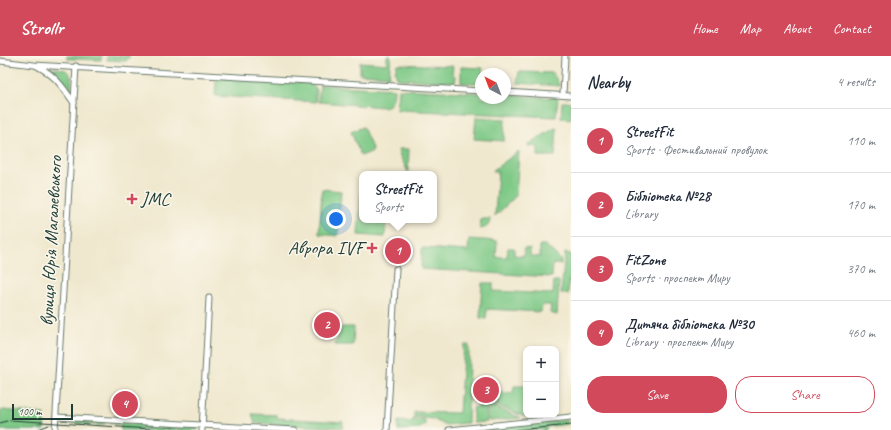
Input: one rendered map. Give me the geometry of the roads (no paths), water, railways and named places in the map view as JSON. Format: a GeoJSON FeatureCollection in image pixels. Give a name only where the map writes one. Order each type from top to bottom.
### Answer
{"type":"FeatureCollection","features":[{"type":"Feature","properties":{"kind":"street"},"geometry":{"type":"LineString","coordinates":[[563,95],[565,56]]}},
{"type":"Feature","properties":{"kind":"street"},"geometry":{"type":"LineString","coordinates":[[0,61],[34,65],[76,66],[475,90]]}},
{"type":"Feature","properties":{"kind":"street"},"geometry":{"type":"LineString","coordinates":[[34,65],[49,72],[62,84],[74,104]]}},
{"type":"Feature","properties":{"kind":"street","name":"вулиця Юрія Магалевського"},"geometry":{"type":"LineString","coordinates":[[55,430],[76,66]]}},
{"type":"Feature","properties":{"kind":"street"},"geometry":{"type":"LineString","coordinates":[[511,92],[571,96]]}},
{"type":"Feature","properties":{"kind":"street"},"geometry":{"type":"LineString","coordinates":[[387,430],[396,269]]}},
{"type":"Feature","properties":{"kind":"street"},"geometry":{"type":"LineString","coordinates":[[203,427],[209,298]]}},
{"type":"Feature","properties":{"kind":"street"},"geometry":{"type":"LineString","coordinates":[[56,417],[203,427],[295,430]]}},
{"type":"Feature","properties":{"kind":"street"},"geometry":{"type":"LineString","coordinates":[[449,430],[571,417]]}},
{"type":"Feature","properties":{"kind":"tram line"},"geometry":{"type":"LineString","coordinates":[[0,423],[10,420],[167,430]]}},
{"type":"Feature","properties":{"kind":"tram line"},"geometry":{"type":"LineString","coordinates":[[36,430],[49,425]]}},
{"type":"Feature","properties":{"kind":"tram line"},"geometry":{"type":"LineString","coordinates":[[517,430],[571,425]]}},
{"type":"Feature","properties":{"kind":"place","name":"JMC"},"geometry":{"type":"Point","coordinates":[132,199]}},
{"type":"Feature","properties":{"kind":"place","name":"Аврора IVF"},"geometry":{"type":"Point","coordinates":[372,248]}},
{"type":"Feature","properties":{"kind":"place","name":"StreetFit"},"geometry":{"type":"Point","coordinates":[398,251]}},
{"type":"Feature","properties":{"kind":"place","name":"Бібліотека №28"},"geometry":{"type":"Point","coordinates":[327,325]}},
{"type":"Feature","properties":{"kind":"place","name":"FitZone"},"geometry":{"type":"Point","coordinates":[486,390]}},
{"type":"Feature","properties":{"kind":"place","name":"Дитяча бібліотека №30"},"geometry":{"type":"Point","coordinates":[125,404]}}]}
